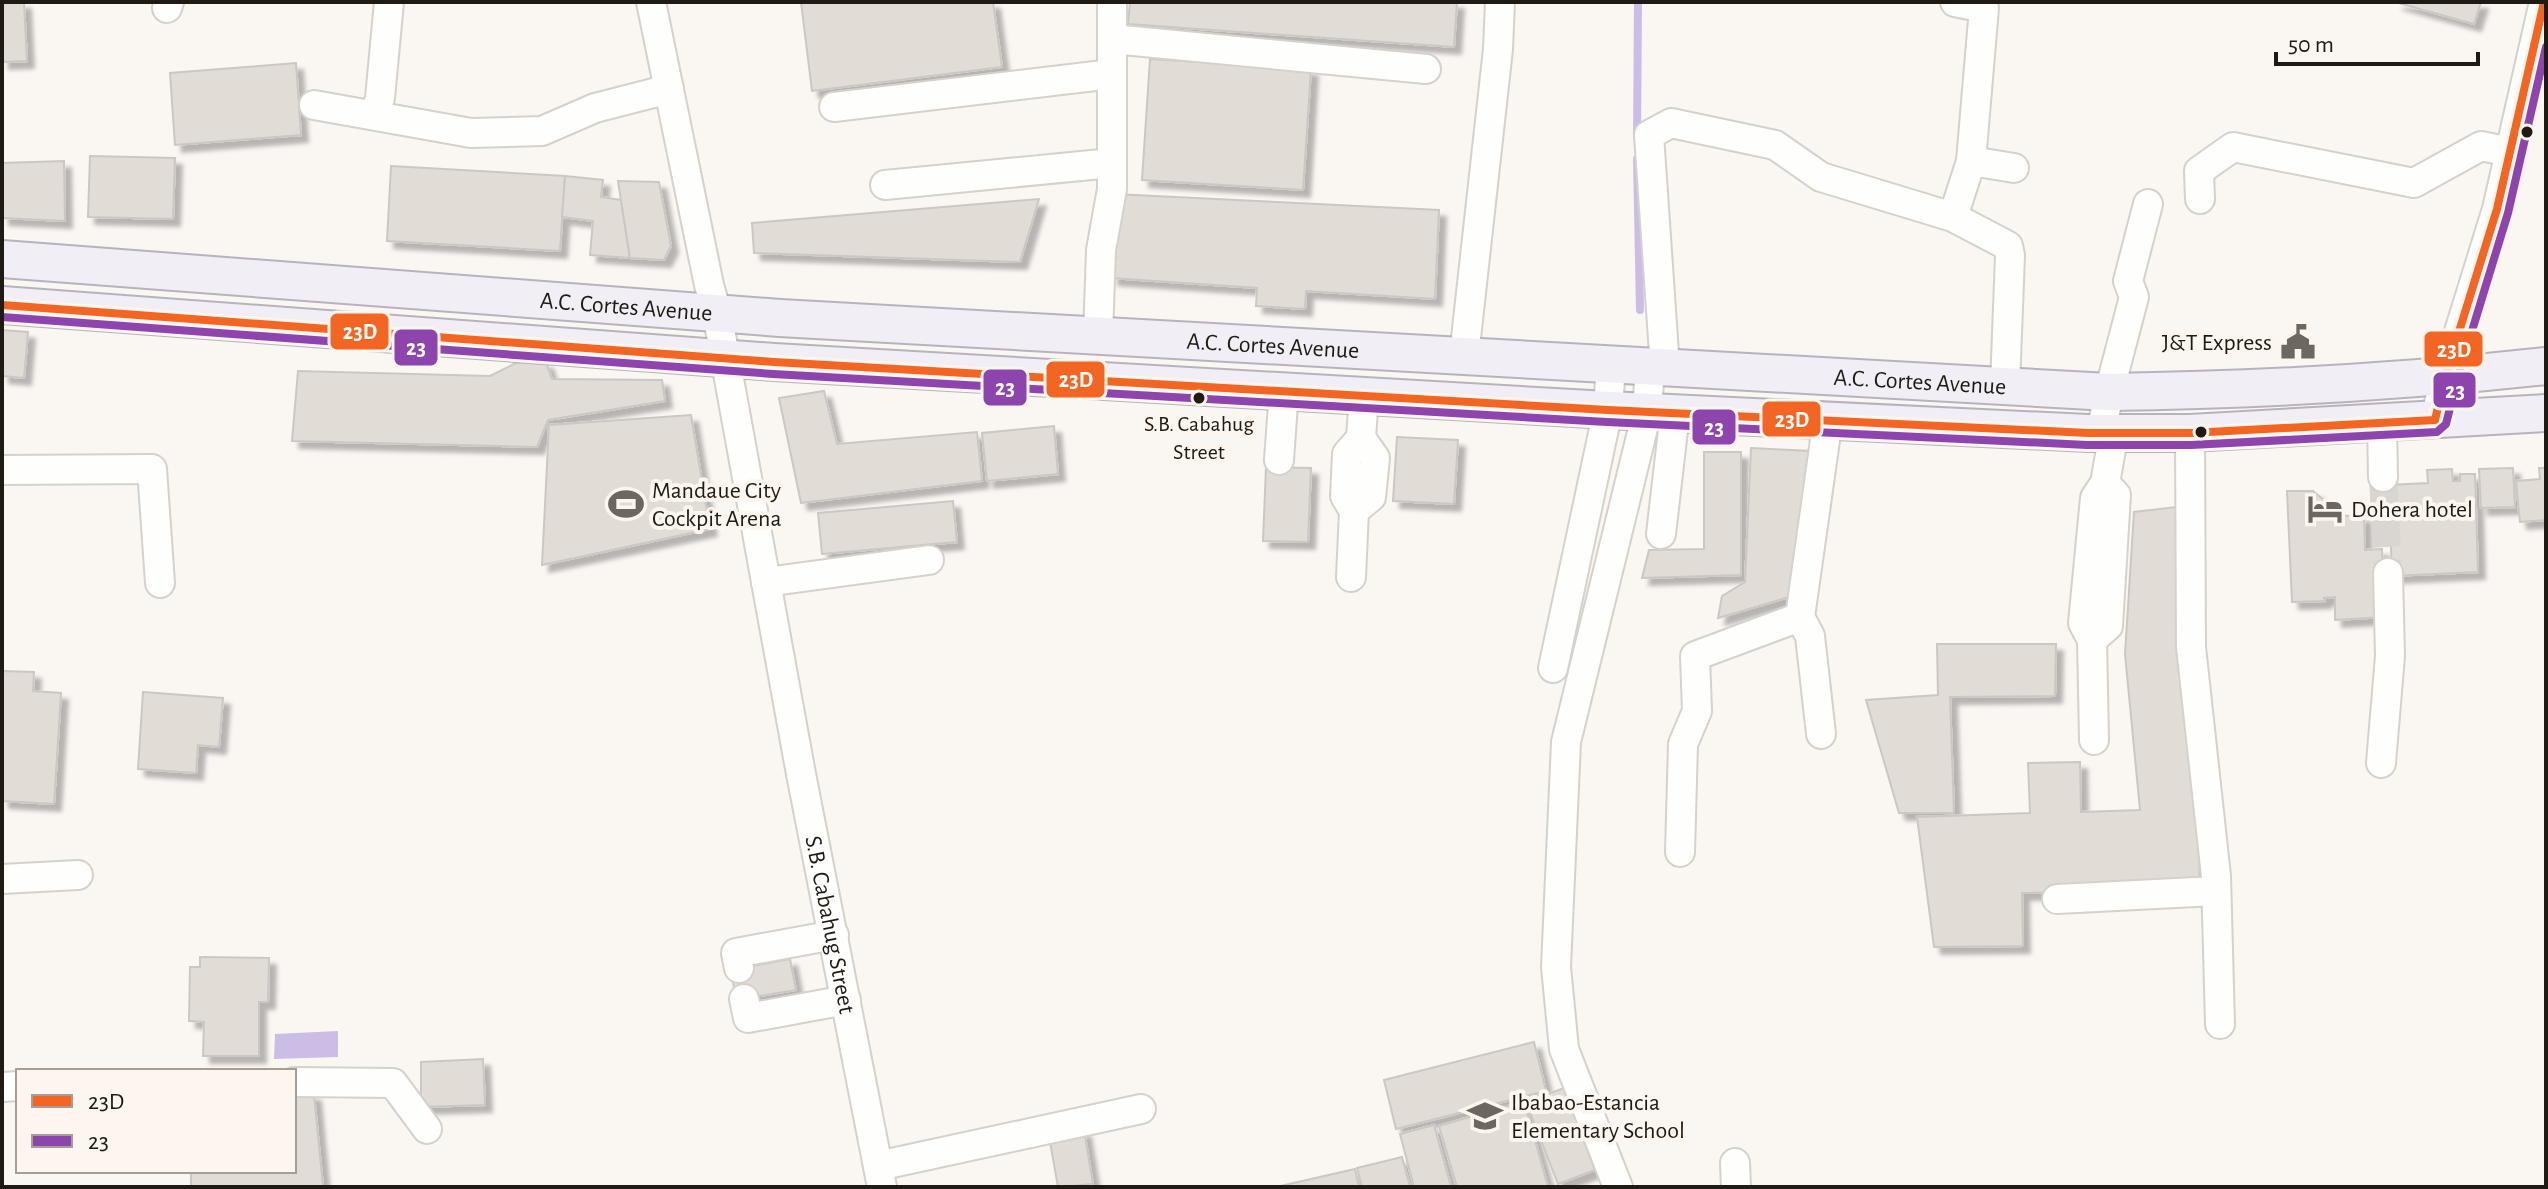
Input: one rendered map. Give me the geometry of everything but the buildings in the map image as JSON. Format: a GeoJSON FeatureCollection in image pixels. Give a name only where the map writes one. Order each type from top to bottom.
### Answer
{"type":"FeatureCollection","features":[{"type":"Feature","properties":{"kind":"main road","name":"A.C. Cortes Avenue"},"geometry":{"type":"LineString","coordinates":[[2,259],[717,313],[2109,392],[2200,391],[2445,377],[2546,366]]}},
{"type":"Feature","properties":{"kind":"main road"},"geometry":{"type":"LineString","coordinates":[[293,328],[296,280]]}},
{"type":"Feature","properties":{"kind":"main road","name":"A.C. Cortes Avenue"},"geometry":{"type":"LineString","coordinates":[[2,305],[774,362],[1608,410],[2108,433],[2190,433],[2546,413]]}},
{"type":"Feature","properties":{"kind":"main road"},"geometry":{"type":"LineString","coordinates":[[1116,337],[1129,383]]}},
{"type":"Feature","properties":{"kind":"street"},"geometry":{"type":"LineString","coordinates":[[375,115],[380,98],[389,2]]}},
{"type":"Feature","properties":{"kind":"street","name":"S.B. Cabahug Street"},"geometry":{"type":"LineString","coordinates":[[651,2],[717,313],[801,774],[880,1176]]}},
{"type":"Feature","properties":{"kind":"street"},"geometry":{"type":"LineString","coordinates":[[1112,2],[1112,189],[1101,250],[1116,337]]}},
{"type":"Feature","properties":{"kind":"street"},"geometry":{"type":"LineString","coordinates":[[1464,356],[1498,49],[1500,2]]}},
{"type":"Feature","properties":{"kind":"street"},"geometry":{"type":"LineString","coordinates":[[1953,217],[1971,161],[1984,8],[1955,2]]}},
{"type":"Feature","properties":{"kind":"street"},"geometry":{"type":"LineString","coordinates":[[2435,420],[2445,377],[2497,209],[2544,2]]}},
{"type":"Feature","properties":{"kind":"street"},"geometry":{"type":"LineString","coordinates":[[1112,39],[1426,69]]}},
{"type":"Feature","properties":{"kind":"street"},"geometry":{"type":"LineString","coordinates":[[834,107],[1112,74]]}},
{"type":"Feature","properties":{"kind":"street"},"geometry":{"type":"LineString","coordinates":[[314,105],[471,133],[542,131],[595,108],[669,89]]}},
{"type":"Feature","properties":{"kind":"street"},"geometry":{"type":"LineString","coordinates":[[1661,534],[1661,412],[1649,135],[1658,128],[1671,123],[1775,145],[1821,177],[1953,217],[2008,246],[2005,386]]}},
{"type":"Feature","properties":{"kind":"street"},"geometry":{"type":"LineString","coordinates":[[2200,199],[2199,171],[2233,147],[2414,183],[2481,146],[2510,152]]}},
{"type":"Feature","properties":{"kind":"street"},"geometry":{"type":"LineString","coordinates":[[1971,161],[2014,168]]}},
{"type":"Feature","properties":{"kind":"street"},"geometry":{"type":"LineString","coordinates":[[885,185],[1112,163]]}},
{"type":"Feature","properties":{"kind":"street"},"geometry":{"type":"LineString","coordinates":[[2094,740],[2092,640],[2108,626],[2102,536],[2116,495],[2105,483],[2109,392],[2134,297],[2128,281],[2148,204]]}},
{"type":"Feature","properties":{"kind":"street"},"geometry":{"type":"LineString","coordinates":[[1553,668],[1608,410],[1611,364]]}},
{"type":"Feature","properties":{"kind":"street"},"geometry":{"type":"LineString","coordinates":[[1279,460],[1284,390]]}},
{"type":"Feature","properties":{"kind":"street"},"geometry":{"type":"LineString","coordinates":[[1351,577],[1354,511],[1345,496],[1347,454],[1361,438],[1364,395]]}},
{"type":"Feature","properties":{"kind":"street"},"geometry":{"type":"LineString","coordinates":[[1618,1187],[1564,1049],[1556,967],[1566,742],[1661,412]]}},
{"type":"Feature","properties":{"kind":"street"},"geometry":{"type":"LineString","coordinates":[[1821,734],[1810,636],[1800,617],[1828,419]]}},
{"type":"Feature","properties":{"kind":"street"},"geometry":{"type":"LineString","coordinates":[[2382,424],[2383,477]]}},
{"type":"Feature","properties":{"kind":"street"},"geometry":{"type":"LineString","coordinates":[[2190,433],[2191,647],[2216,891],[2220,1024]]}},
{"type":"Feature","properties":{"kind":"street"},"geometry":{"type":"LineString","coordinates":[[2,470],[152,469],[160,583]]}},
{"type":"Feature","properties":{"kind":"street"},"geometry":{"type":"LineString","coordinates":[[766,582],[929,560]]}},
{"type":"Feature","properties":{"kind":"street"},"geometry":{"type":"LineString","coordinates":[[2381,763],[2390,656],[2388,573]]}},
{"type":"Feature","properties":{"kind":"street"},"geometry":{"type":"LineString","coordinates":[[1680,852],[1683,744],[1697,711],[1695,656],[1800,617]]}},
{"type":"Feature","properties":{"kind":"street"},"geometry":{"type":"LineString","coordinates":[[2,879],[78,875]]}},
{"type":"Feature","properties":{"kind":"street"},"geometry":{"type":"LineString","coordinates":[[2057,899],[2216,891]]}},
{"type":"Feature","properties":{"kind":"street"},"geometry":{"type":"LineString","coordinates":[[739,968],[736,953],[834,935]]}},
{"type":"Feature","properties":{"kind":"street"},"geometry":{"type":"LineString","coordinates":[[744,999],[748,1018],[846,1000]]}},
{"type":"Feature","properties":{"kind":"street"},"geometry":{"type":"LineString","coordinates":[[296,1082],[393,1083],[427,1129]]}},
{"type":"Feature","properties":{"kind":"street"},"geometry":{"type":"LineString","coordinates":[[880,1176],[1141,1109]]}},
{"type":"Feature","properties":{"kind":"shaded area"},"geometry":{"type":"Polygon","coordinates":[[[338,1031],[338,1057],[274,1059],[275,1034],[338,1031]]]}},
{"type":"Feature","properties":{"kind":"waterway"},"geometry":{"type":"LineString","coordinates":[[1637,137],[1638,2]]}},
{"type":"Feature","properties":{"kind":"waterway"},"geometry":{"type":"LineString","coordinates":[[1637,159],[1640,310]]}},
{"type":"Feature","properties":{"kind":"tunnel"},"geometry":{"type":"LineString","coordinates":[[2383,477],[2388,573]]}},
{"type":"Feature","properties":{"kind":"transit line","name":"23D"},"geometry":{"type":"LineString","coordinates":[[2,305],[774,362],[1608,410],[2088,433],[2190,433],[2435,420],[2445,377],[2497,209],[2544,2]]}},
{"type":"Feature","properties":{"kind":"transit line","name":"23"},"geometry":{"type":"LineString","coordinates":[[2,317],[773,374],[1607,422],[2087,445],[2191,445],[2437,432],[2446,424],[2508,213],[2546,47]]}},
{"type":"Feature","properties":{"kind":"place","name":"J&T Express"},"geometry":{"type":"Point","coordinates":[2298,342]}},
{"type":"Feature","properties":{"kind":"place","name":"S.B. Cabahug Street"},"geometry":{"type":"Point","coordinates":[1199,398]}},
{"type":"Feature","properties":{"kind":"place","name":"Mandaue City Cockpit Arena"},"geometry":{"type":"Point","coordinates":[626,504]}},
{"type":"Feature","properties":{"kind":"place","name":"Dohera hotel"},"geometry":{"type":"Point","coordinates":[2325,509]}},
{"type":"Feature","properties":{"kind":"place","name":"Ibabao-Estancia Elementary School"},"geometry":{"type":"Point","coordinates":[1485,1116]}}]}
